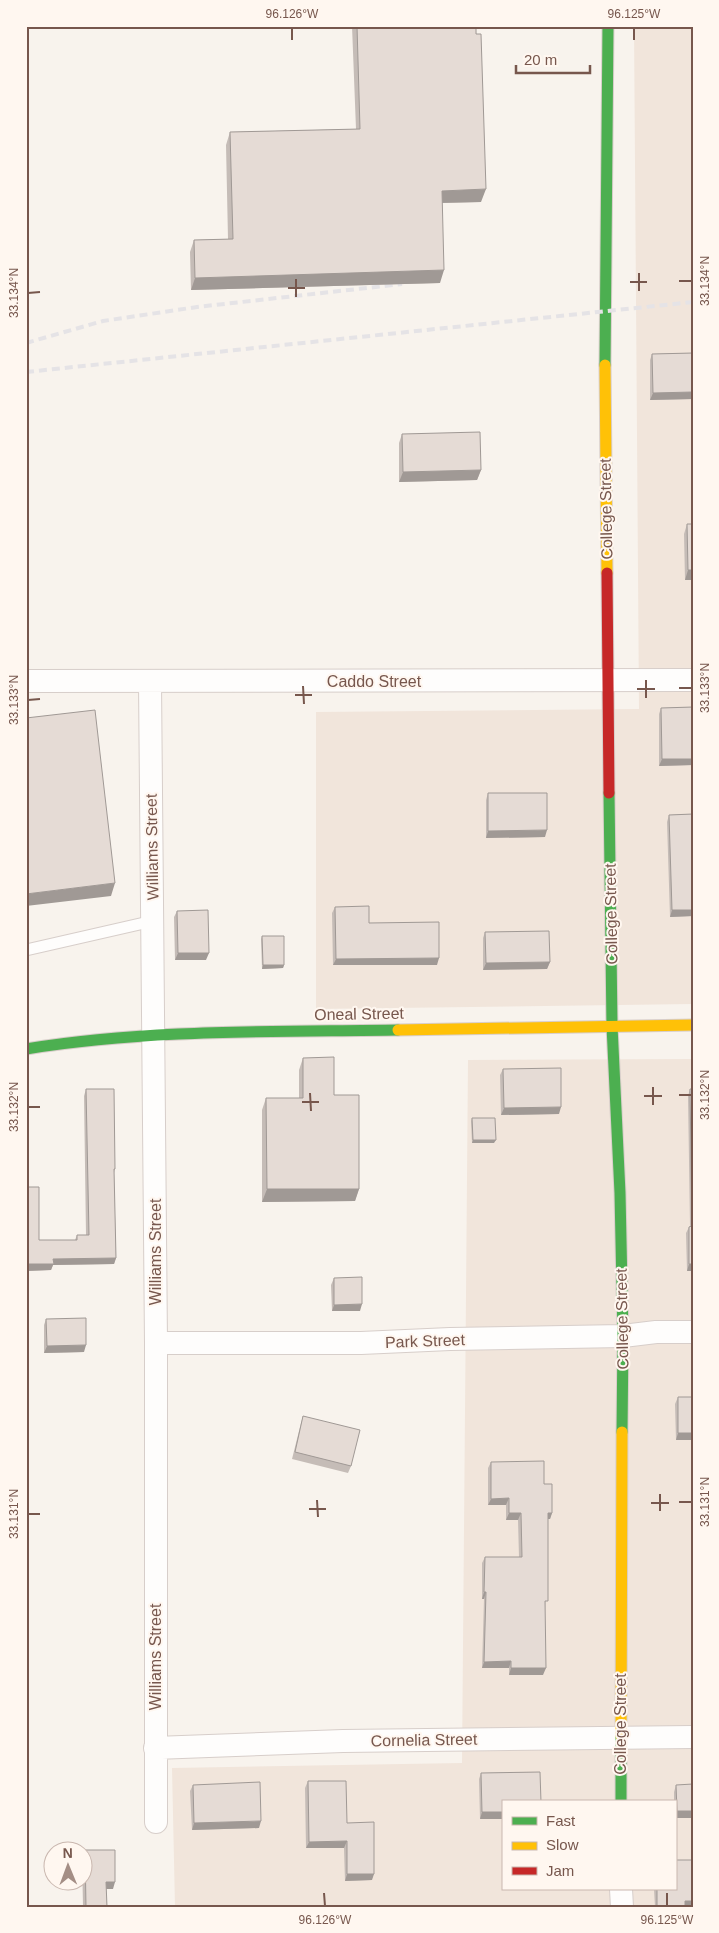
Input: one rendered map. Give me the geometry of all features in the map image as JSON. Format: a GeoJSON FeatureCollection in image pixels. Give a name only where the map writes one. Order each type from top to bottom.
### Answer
{"type":"FeatureCollection","features":[{"type":"Feature","properties":{"kind":"street","name":"College Street"},"geometry":{"type":"LineString","coordinates":[[608,26],[604,312],[608,681],[612,1026],[620,1193],[623,1336],[620,1800]]}},
{"type":"Feature","properties":{"kind":"street","name":"Caddo Street"},"geometry":{"type":"LineString","coordinates":[[26,681],[693,680]]}},
{"type":"Feature","properties":{"kind":"street","name":"Williams Street"},"geometry":{"type":"LineString","coordinates":[[150,682],[156,1343],[156,1822]]}},
{"type":"Feature","properties":{"kind":"street","name":"Oneal Street"},"geometry":{"type":"LineString","coordinates":[[26,1048],[154,1034],[693,1025]]}},
{"type":"Feature","properties":{"kind":"street","name":"Park Street"},"geometry":{"type":"LineString","coordinates":[[156,1343],[361,1343],[450,1339],[623,1336],[656,1332],[693,1332]]}},
{"type":"Feature","properties":{"kind":"street","name":"Cornelia Street"},"geometry":{"type":"LineString","coordinates":[[155,1748],[343,1741],[620,1737],[693,1738]]}},
{"type":"Feature","properties":{"kind":"street"},"geometry":{"type":"LineString","coordinates":[[621,1890],[622,1907]]}},
{"type":"Feature","properties":{"kind":"lane"},"geometry":{"type":"LineString","coordinates":[[26,950],[152,921]]}},
{"type":"Feature","properties":{"kind":"shaded area"},"geometry":{"type":"Polygon","coordinates":[[[634,26],[693,26],[693,1004],[316,1009],[316,712],[639,709],[634,26]]]}},
{"type":"Feature","properties":{"kind":"shaded area"},"geometry":{"type":"Polygon","coordinates":[[[693,1059],[693,1907],[175,1907],[172,1768],[462,1763],[468,1060],[693,1059]]]}},
{"type":"Feature","properties":{"kind":"building"},"geometry":{"type":"Polygon","coordinates":[[[357,26],[476,26],[476,34],[481,34],[486,189],[442,191],[444,270],[195,278],[194,240],[233,239],[230,132],[360,129],[357,26]]]}},
{"type":"Feature","properties":{"kind":"building"},"geometry":{"type":"Polygon","coordinates":[[[693,353],[693,392],[653,393],[652,354],[693,353]]]}},
{"type":"Feature","properties":{"kind":"building"},"geometry":{"type":"Polygon","coordinates":[[[480,432],[481,470],[403,472],[402,434],[480,432]]]}},
{"type":"Feature","properties":{"kind":"building"},"geometry":{"type":"Polygon","coordinates":[[[687,524],[693,524],[693,570],[688,570],[687,524]]]}},
{"type":"Feature","properties":{"kind":"building"},"geometry":{"type":"Polygon","coordinates":[[[693,707],[693,759],[662,759],[661,708],[693,707]]]}},
{"type":"Feature","properties":{"kind":"building"},"geometry":{"type":"Polygon","coordinates":[[[95,710],[115,883],[26,894],[26,718],[95,710]]]}},
{"type":"Feature","properties":{"kind":"building"},"geometry":{"type":"Polygon","coordinates":[[[488,793],[547,793],[547,830],[488,831],[488,793]]]}},
{"type":"Feature","properties":{"kind":"building"},"geometry":{"type":"Polygon","coordinates":[[[693,814],[693,910],[672,910],[669,815],[693,814]]]}},
{"type":"Feature","properties":{"kind":"building"},"geometry":{"type":"Polygon","coordinates":[[[369,906],[369,923],[439,922],[439,958],[336,959],[335,907],[369,906]]]}},
{"type":"Feature","properties":{"kind":"building"},"geometry":{"type":"Polygon","coordinates":[[[208,910],[209,953],[178,953],[177,911],[208,910]]]}},
{"type":"Feature","properties":{"kind":"building"},"geometry":{"type":"Polygon","coordinates":[[[549,931],[550,962],[486,963],[485,932],[549,931]]]}},
{"type":"Feature","properties":{"kind":"building"},"geometry":{"type":"Polygon","coordinates":[[[262,936],[284,936],[284,965],[263,965],[262,936]]]}},
{"type":"Feature","properties":{"kind":"building"},"geometry":{"type":"Polygon","coordinates":[[[334,1057],[334,1095],[359,1095],[359,1189],[267,1189],[266,1098],[303,1098],[303,1058],[334,1057]]]}},
{"type":"Feature","properties":{"kind":"building"},"geometry":{"type":"Polygon","coordinates":[[[561,1068],[561,1107],[504,1108],[503,1069],[561,1068]]]}},
{"type":"Feature","properties":{"kind":"building"},"geometry":{"type":"Polygon","coordinates":[[[86,1089],[114,1089],[116,1258],[53,1259],[54,1264],[26,1264],[26,1187],[39,1187],[39,1240],[77,1240],[77,1235],[89,1235],[86,1089]]]}},
{"type":"Feature","properties":{"kind":"building"},"geometry":{"type":"Polygon","coordinates":[[[690,1089],[693,1089],[693,1264],[689,1264],[689,1227],[692,1226],[690,1089]]]}},
{"type":"Feature","properties":{"kind":"building"},"geometry":{"type":"Polygon","coordinates":[[[472,1118],[495,1118],[496,1140],[473,1140],[472,1118]]]}},
{"type":"Feature","properties":{"kind":"building"},"geometry":{"type":"Polygon","coordinates":[[[362,1277],[362,1304],[334,1305],[334,1278],[362,1277]]]}},
{"type":"Feature","properties":{"kind":"building"},"geometry":{"type":"Polygon","coordinates":[[[86,1318],[86,1345],[47,1346],[46,1319],[86,1318]]]}},
{"type":"Feature","properties":{"kind":"building"},"geometry":{"type":"Polygon","coordinates":[[[678,1397],[693,1397],[693,1433],[678,1433],[678,1397]]]}},
{"type":"Feature","properties":{"kind":"building"},"geometry":{"type":"Polygon","coordinates":[[[303,1416],[360,1430],[351,1466],[295,1452],[303,1416]]]}},
{"type":"Feature","properties":{"kind":"building"},"geometry":{"type":"Polygon","coordinates":[[[544,1461],[544,1484],[552,1484],[552,1513],[548,1513],[548,1601],[545,1601],[546,1668],[511,1668],[511,1661],[484,1662],[485,1557],[522,1557],[521,1513],[509,1513],[509,1498],[491,1499],[491,1462],[544,1461]]]}},
{"type":"Feature","properties":{"kind":"building"},"geometry":{"type":"Polygon","coordinates":[[[540,1772],[541,1800],[502,1800],[502,1812],[482,1812],[481,1773],[540,1772]]]}},
{"type":"Feature","properties":{"kind":"building"},"geometry":{"type":"Polygon","coordinates":[[[308,1781],[346,1781],[347,1823],[374,1822],[374,1874],[347,1874],[347,1841],[309,1842],[308,1781]]]}},
{"type":"Feature","properties":{"kind":"building"},"geometry":{"type":"Polygon","coordinates":[[[260,1782],[261,1821],[194,1823],[193,1785],[260,1782]]]}},
{"type":"Feature","properties":{"kind":"building"},"geometry":{"type":"Polygon","coordinates":[[[693,1784],[693,1811],[677,1811],[676,1785],[693,1784]]]}},
{"type":"Feature","properties":{"kind":"building"},"geometry":{"type":"Polygon","coordinates":[[[92,1850],[115,1850],[115,1882],[106,1882],[107,1907],[86,1907],[86,1890],[92,1890],[92,1850]]]}},
{"type":"Feature","properties":{"kind":"building"},"geometry":{"type":"Polygon","coordinates":[[[676,1860],[693,1860],[693,1901],[685,1901],[685,1907],[657,1907],[657,1890],[676,1890],[676,1860]]]}},
{"type":"Feature","properties":{"kind":"railway"},"geometry":{"type":"LineString","coordinates":[[26,343],[103,321],[197,307],[402,284]]}},
{"type":"Feature","properties":{"kind":"railway"},"geometry":{"type":"LineString","coordinates":[[26,372],[693,302]]}},
{"type":"Feature","properties":{"kind":"traffic: fast"},"geometry":{"type":"LineString","coordinates":[[605,365],[608,26]]}},
{"type":"Feature","properties":{"kind":"traffic: fast"},"geometry":{"type":"LineString","coordinates":[[609,793],[612,1026],[620,1193],[623,1336],[622,1432]]}},
{"type":"Feature","properties":{"kind":"traffic: fast"},"geometry":{"type":"LineString","coordinates":[[26,1049],[119,1038],[165,1035],[398,1030]]}},
{"type":"Feature","properties":{"kind":"traffic: fast"},"geometry":{"type":"LineString","coordinates":[[621,1736],[621,1800]]}},
{"type":"Feature","properties":{"kind":"traffic: slow"},"geometry":{"type":"LineString","coordinates":[[605,365],[607,573]]}},
{"type":"Feature","properties":{"kind":"traffic: slow"},"geometry":{"type":"LineString","coordinates":[[398,1030],[693,1025]]}},
{"type":"Feature","properties":{"kind":"traffic: slow"},"geometry":{"type":"LineString","coordinates":[[621,1736],[622,1432]]}},
{"type":"Feature","properties":{"kind":"traffic: jam"},"geometry":{"type":"LineString","coordinates":[[607,573],[609,793]]}}]}
